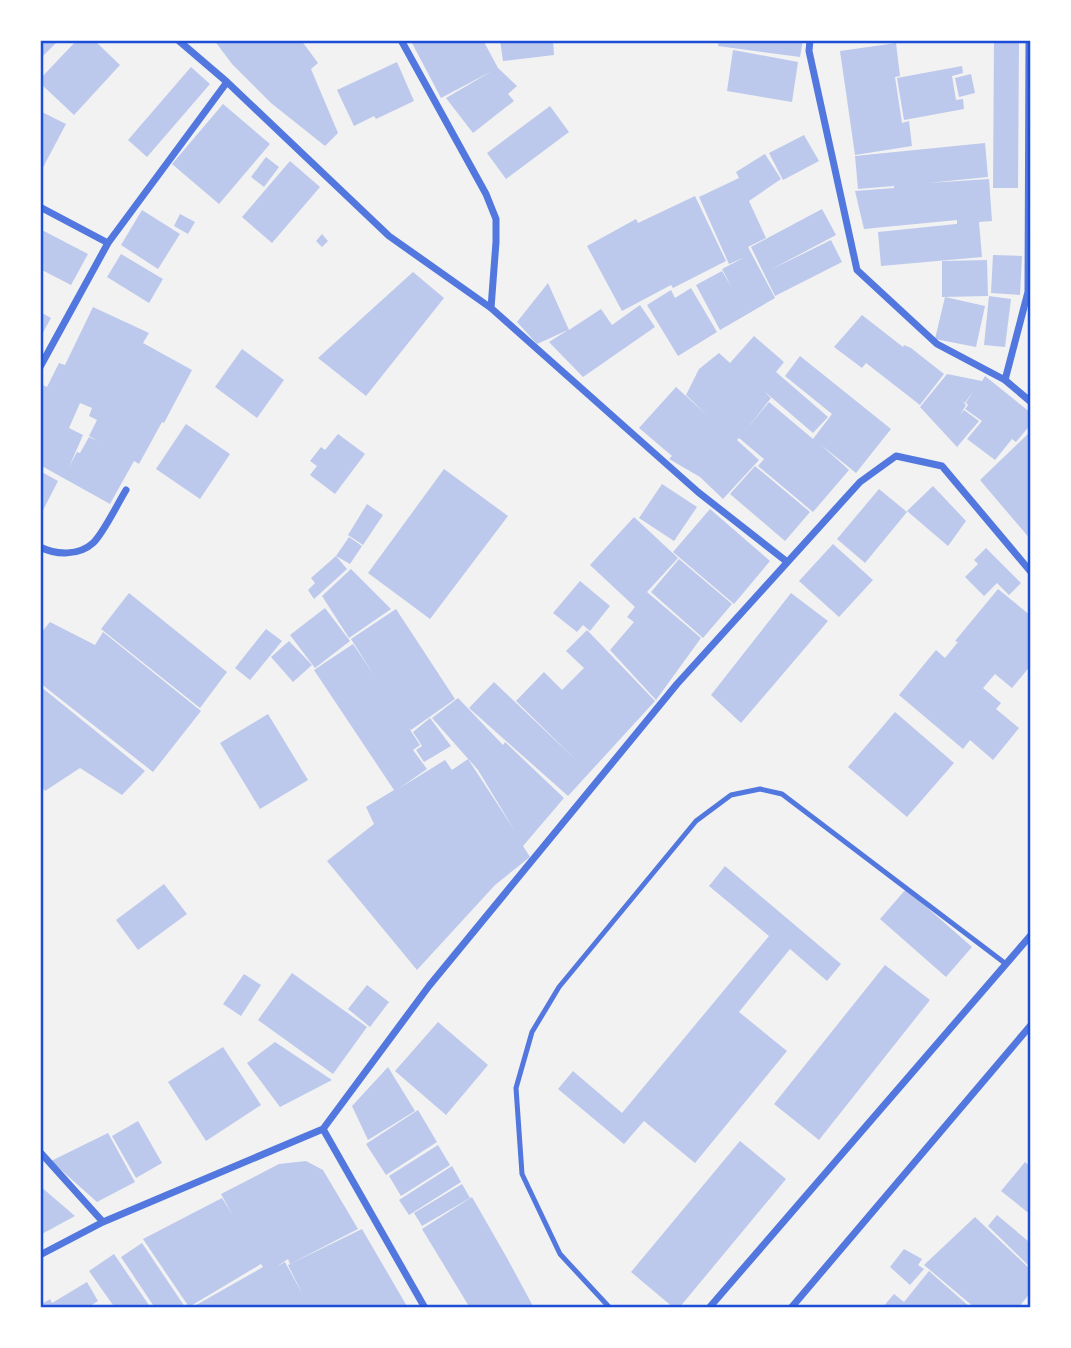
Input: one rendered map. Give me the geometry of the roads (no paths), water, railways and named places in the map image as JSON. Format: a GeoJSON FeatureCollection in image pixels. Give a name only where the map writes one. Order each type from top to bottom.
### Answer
{"type":"FeatureCollection","features":[{"type":"Feature","properties":{"kind":"street"},"geometry":{"type":"LineString","coordinates":[[178,40],[227,82],[389,236],[491,308],[698,492],[786,561]]}},
{"type":"Feature","properties":{"kind":"street"},"geometry":{"type":"LineString","coordinates":[[401,40],[486,194],[496,219],[491,308]]}},
{"type":"Feature","properties":{"kind":"street"},"geometry":{"type":"LineString","coordinates":[[810,40],[809,51],[857,270],[937,344],[1005,380],[1031,402]]}},
{"type":"Feature","properties":{"kind":"street"},"geometry":{"type":"LineString","coordinates":[[1005,380],[1028,292],[1029,40]]}},
{"type":"Feature","properties":{"kind":"street"},"geometry":{"type":"LineString","coordinates":[[40,367],[108,243],[227,82]]}},
{"type":"Feature","properties":{"kind":"street"},"geometry":{"type":"LineString","coordinates":[[40,206],[108,243]]}},
{"type":"Feature","properties":{"kind":"street"},"geometry":{"type":"LineString","coordinates":[[40,1255],[103,1222],[323,1129],[429,986],[677,684],[860,482],[896,456],[942,466],[1031,572]]}},
{"type":"Feature","properties":{"kind":"street"},"geometry":{"type":"LineString","coordinates":[[40,547],[52,553],[76,552],[93,543],[126,490]]}},
{"type":"Feature","properties":{"kind":"street"},"geometry":{"type":"LineString","coordinates":[[709,1308],[1031,935]]}},
{"type":"Feature","properties":{"kind":"street"},"geometry":{"type":"LineString","coordinates":[[791,1308],[1031,1025]]}},
{"type":"Feature","properties":{"kind":"street"},"geometry":{"type":"LineString","coordinates":[[323,1129],[425,1308]]}},
{"type":"Feature","properties":{"kind":"street"},"geometry":{"type":"LineString","coordinates":[[40,1152],[103,1222]]}},
{"type":"Feature","properties":{"kind":"lane"},"geometry":{"type":"LineString","coordinates":[[610,1308],[560,1254],[522,1174],[516,1088],[533,1032],[559,987],[696,821],[731,795],[760,789],[782,794],[1006,964]]}}]}
